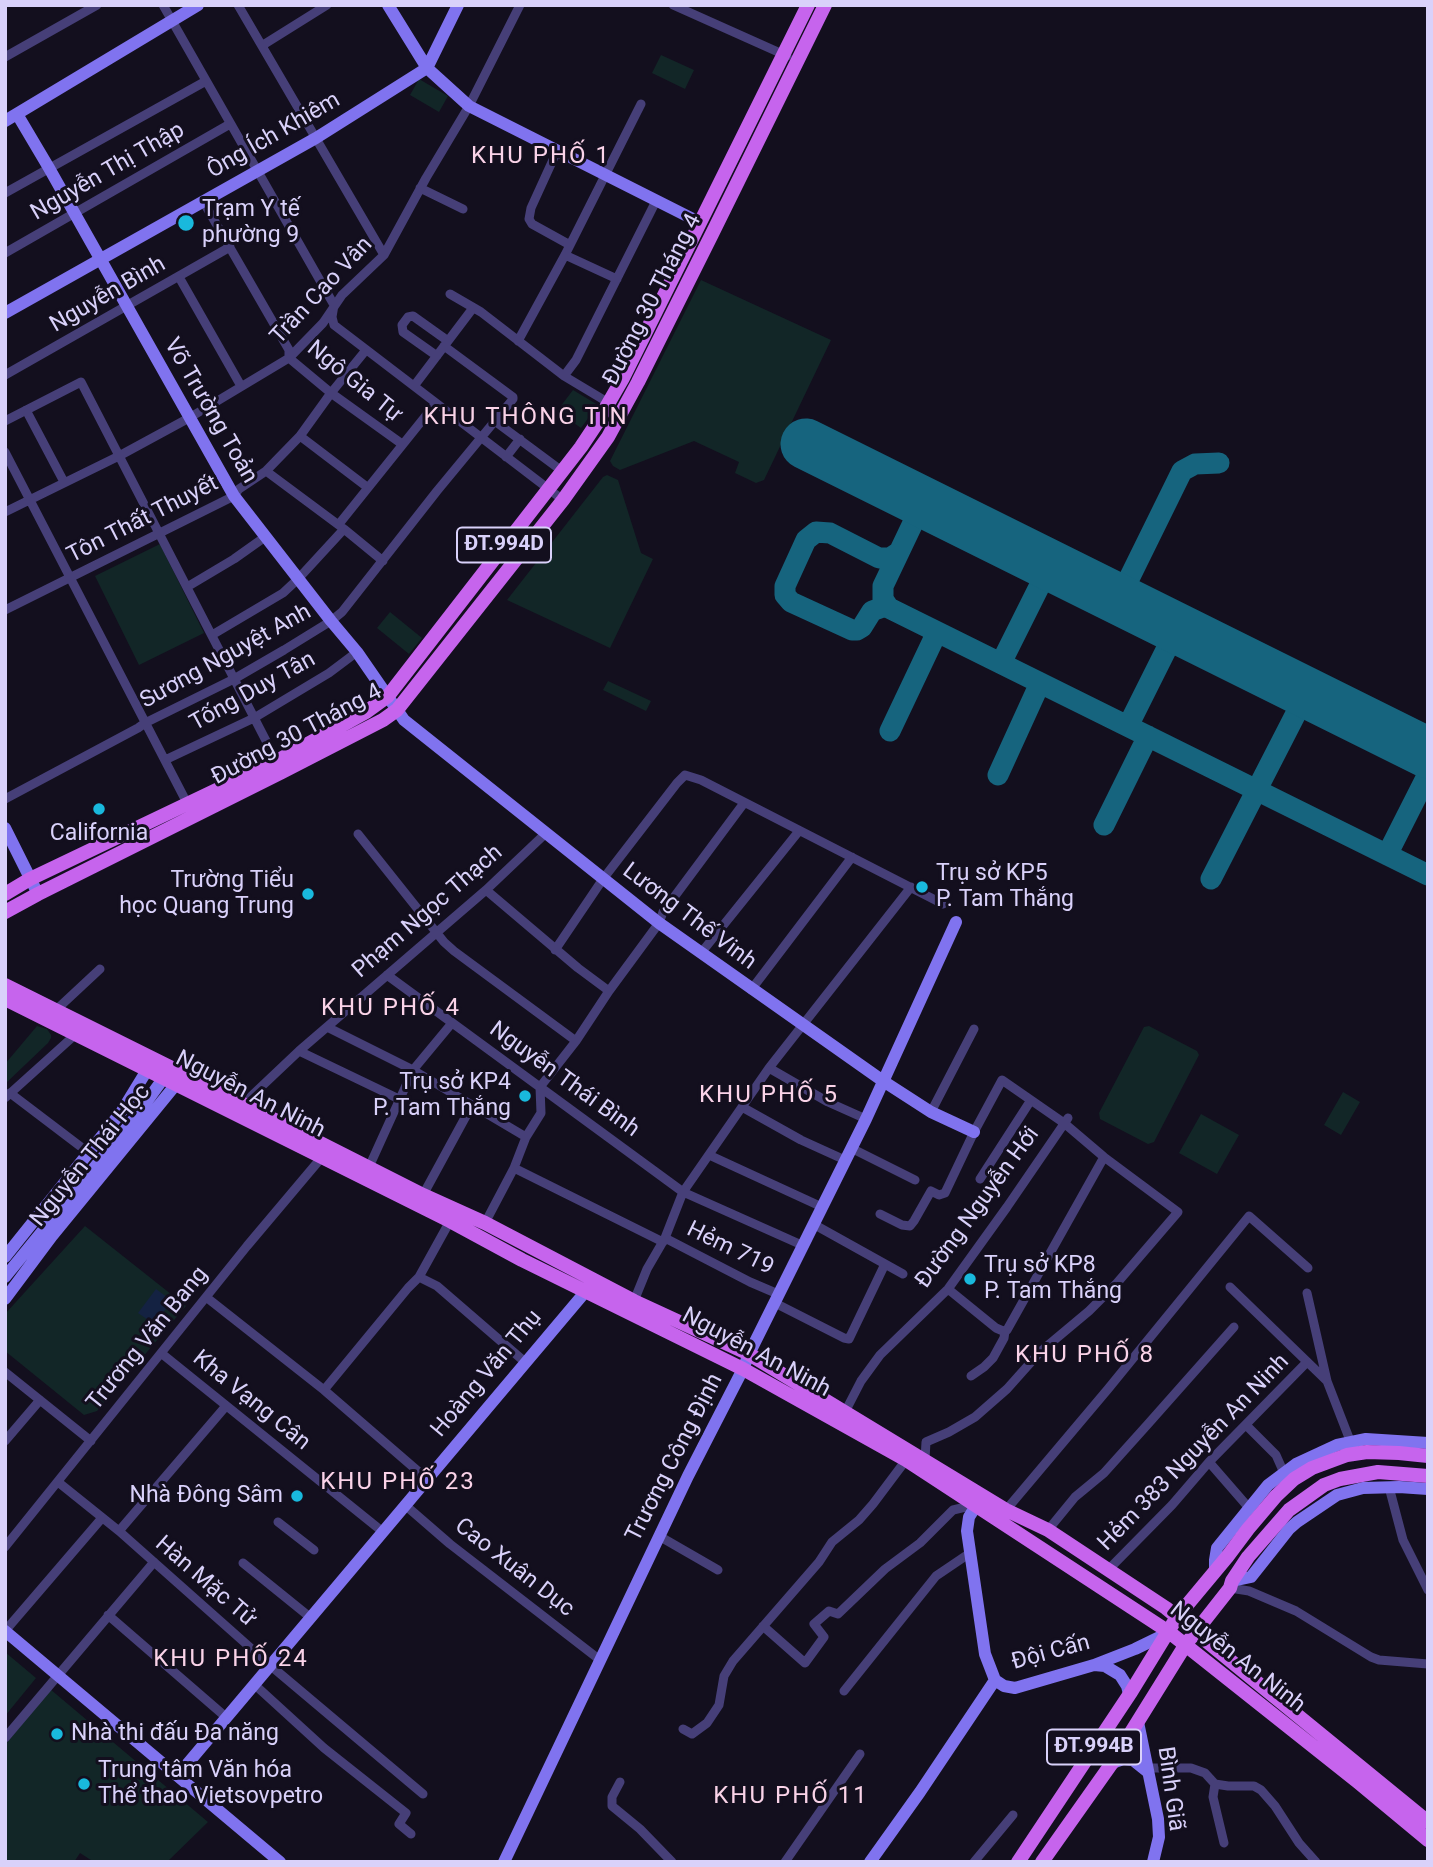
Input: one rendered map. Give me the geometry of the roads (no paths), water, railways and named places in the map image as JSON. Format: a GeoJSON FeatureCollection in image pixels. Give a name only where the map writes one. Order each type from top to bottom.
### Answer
{"type":"FeatureCollection","features":[{"type":"Feature","properties":{"kind":"main road","name":"Đường 30 Tháng 4"},"geometry":{"type":"LineString","coordinates":[[5,912],[279,767],[388,696],[562,471],[609,402],[808,5]]}},
{"type":"Feature","properties":{"kind":"main road","name":"Đường 30 Tháng 4"},"geometry":{"type":"LineString","coordinates":[[5,894],[30,879],[187,803],[279,767],[383,720],[397,710],[564,500],[624,409],[825,5]]}},
{"type":"Feature","properties":{"kind":"main road"},"geometry":{"type":"LineString","coordinates":[[699,222],[712,234]]}},
{"type":"Feature","properties":{"kind":"main road"},"geometry":{"type":"LineString","coordinates":[[577,451],[592,461]]}},
{"type":"Feature","properties":{"kind":"main road"},"geometry":{"type":"LineString","coordinates":[[106,842],[113,856]]}},
{"type":"Feature","properties":{"kind":"main road","name":"Nguyễn An Ninh"},"geometry":{"type":"LineString","coordinates":[[5,985],[57,1010],[151,1064]]}},
{"type":"Feature","properties":{"kind":"main road","name":"Nguyễn An Ninh"},"geometry":{"type":"LineString","coordinates":[[5,999],[76,1034],[243,1104],[485,1223],[634,1301],[749,1354],[925,1459],[1186,1644],[1428,1840]]}},
{"type":"Feature","properties":{"kind":"main road","name":"Nguyễn An Ninh"},"geometry":{"type":"LineString","coordinates":[[174,1075],[322,1157],[743,1369],[980,1500],[1048,1530],[1195,1631],[1428,1822]]}},
{"type":"Feature","properties":{"kind":"main road","name":"ĐT.994B"},"geometry":{"type":"LineString","coordinates":[[1018,1862],[1178,1618],[1276,1496],[1311,1468],[1347,1455],[1367,1452],[1428,1456]]}},
{"type":"Feature","properties":{"kind":"main road","name":"ĐT.994B"},"geometry":{"type":"LineString","coordinates":[[1042,1862],[1112,1763],[1195,1631],[1231,1585],[1248,1557],[1289,1510],[1324,1485],[1340,1479],[1378,1472],[1428,1476]]}},
{"type":"Feature","properties":{"kind":"main road"},"geometry":{"type":"LineString","coordinates":[[1215,1571],[1231,1585]]}},
{"type":"Feature","properties":{"kind":"street"},"geometry":{"type":"LineString","coordinates":[[5,57],[97,5]]}},
{"type":"Feature","properties":{"kind":"street"},"geometry":{"type":"LineString","coordinates":[[163,5],[334,305],[334,325],[564,500]]}},
{"type":"Feature","properties":{"kind":"street"},"geometry":{"type":"LineString","coordinates":[[11,118],[198,5]]}},
{"type":"Feature","properties":{"kind":"street"},"geometry":{"type":"LineString","coordinates":[[238,5],[384,255]]}},
{"type":"Feature","properties":{"kind":"street"},"geometry":{"type":"LineString","coordinates":[[263,45],[327,5]]}},
{"type":"Feature","properties":{"kind":"street"},"geometry":{"type":"LineString","coordinates":[[388,5],[427,68],[469,106],[699,222]]}},
{"type":"Feature","properties":{"kind":"street"},"geometry":{"type":"LineString","coordinates":[[427,68],[458,5]]}},
{"type":"Feature","properties":{"kind":"street","name":"Trần Cao Vân"},"geometry":{"type":"LineString","coordinates":[[5,512],[119,456],[289,358],[323,323],[342,295],[384,255],[469,106],[520,5]]}},
{"type":"Feature","properties":{"kind":"street"},"geometry":{"type":"LineString","coordinates":[[673,5],[798,61]]}},
{"type":"Feature","properties":{"kind":"street","name":"Ông Ích Khiêm"},"geometry":{"type":"LineString","coordinates":[[5,313],[316,138],[427,68]]}},
{"type":"Feature","properties":{"kind":"street"},"geometry":{"type":"LineString","coordinates":[[5,192],[206,81]]}},
{"type":"Feature","properties":{"kind":"street"},"geometry":{"type":"LineString","coordinates":[[518,341],[565,255],[641,104]]}},
{"type":"Feature","properties":{"kind":"street","name":"Võ Trường Toản"},"geometry":{"type":"LineString","coordinates":[[11,118],[49,168],[233,496],[357,652],[397,710]]}},
{"type":"Feature","properties":{"kind":"street","name":"Nguyễn Thị Thập"},"geometry":{"type":"LineString","coordinates":[[5,253],[230,124]]}},
{"type":"Feature","properties":{"kind":"street"},"geometry":{"type":"LineString","coordinates":[[557,151],[531,208],[529,219],[532,224],[570,245]]}},
{"type":"Feature","properties":{"kind":"street"},"geometry":{"type":"LineString","coordinates":[[420,188],[463,209]]}},
{"type":"Feature","properties":{"kind":"street","name":"Ngô Gia Tự"},"geometry":{"type":"LineString","coordinates":[[203,201],[289,350],[289,358],[331,393],[402,444]]}},
{"type":"Feature","properties":{"kind":"street"},"geometry":{"type":"LineString","coordinates":[[564,376],[576,360],[656,201]]}},
{"type":"Feature","properties":{"kind":"street","name":"Nguyễn Bình"},"geometry":{"type":"LineString","coordinates":[[5,375],[230,247]]}},
{"type":"Feature","properties":{"kind":"street"},"geometry":{"type":"LineString","coordinates":[[565,255],[617,279]]}},
{"type":"Feature","properties":{"kind":"street"},"geometry":{"type":"LineString","coordinates":[[178,277],[240,387]]}},
{"type":"Feature","properties":{"kind":"street"},"geometry":{"type":"LineString","coordinates":[[450,294],[564,376],[609,402]]}},
{"type":"Feature","properties":{"kind":"street"},"geometry":{"type":"LineString","coordinates":[[414,387],[473,308]]}},
{"type":"Feature","properties":{"kind":"street"},"geometry":{"type":"LineString","coordinates":[[437,356],[403,332],[402,325],[408,317],[413,316],[446,344]]}},
{"type":"Feature","properties":{"kind":"street","name":"Sương Nguyệt Anh"},"geometry":{"type":"LineString","coordinates":[[5,799],[145,723],[234,679],[342,612],[511,403],[513,397],[446,344]]}},
{"type":"Feature","properties":{"kind":"street","name":"Tôn Thất Thuyết"},"geometry":{"type":"LineString","coordinates":[[5,610],[233,496],[266,471],[300,436],[366,350]]}},
{"type":"Feature","properties":{"kind":"street"},"geometry":{"type":"LineString","coordinates":[[5,421],[81,382],[279,767]]}},
{"type":"Feature","properties":{"kind":"street"},"geometry":{"type":"LineString","coordinates":[[212,635],[283,593],[298,579],[341,526],[367,487],[436,403]]}},
{"type":"Feature","properties":{"kind":"street"},"geometry":{"type":"LineString","coordinates":[[26,410],[65,482]]}},
{"type":"Feature","properties":{"kind":"street"},"geometry":{"type":"LineString","coordinates":[[496,422],[562,471]]}},
{"type":"Feature","properties":{"kind":"street"},"geometry":{"type":"LineString","coordinates":[[300,436],[367,487]]}},
{"type":"Feature","properties":{"kind":"street"},"geometry":{"type":"LineString","coordinates":[[506,457],[520,439]]}},
{"type":"Feature","properties":{"kind":"street"},"geometry":{"type":"LineString","coordinates":[[5,452],[187,803]]}},
{"type":"Feature","properties":{"kind":"street"},"geometry":{"type":"LineString","coordinates":[[266,471],[341,526],[383,561]]}},
{"type":"Feature","properties":{"kind":"street"},"geometry":{"type":"LineString","coordinates":[[187,587],[265,537]]}},
{"type":"Feature","properties":{"kind":"street","name":"Tống Duy Tân"},"geometry":{"type":"LineString","coordinates":[[165,761],[254,718],[329,673],[357,652]]}},
{"type":"Feature","properties":{"kind":"street","name":"Lương Thế Vinh"},"geometry":{"type":"LineString","coordinates":[[397,710],[404,720],[659,923],[883,1081],[931,1112],[974,1132]]}},
{"type":"Feature","properties":{"kind":"street"},"geometry":{"type":"LineString","coordinates":[[555,950],[603,878],[685,775],[701,780],[943,904]]}},
{"type":"Feature","properties":{"kind":"street"},"geometry":{"type":"LineString","coordinates":[[485,1223],[514,1168],[526,1136],[541,1113],[540,1087],[576,1041],[659,923],[663,912],[744,803]]}},
{"type":"Feature","properties":{"kind":"street"},"geometry":{"type":"LineString","coordinates":[[5,828],[38,894]]}},
{"type":"Feature","properties":{"kind":"street"},"geometry":{"type":"LineString","coordinates":[[701,953],[799,831]]}},
{"type":"Feature","properties":{"kind":"street"},"geometry":{"type":"LineString","coordinates":[[358,834],[454,951],[576,1041]]}},
{"type":"Feature","properties":{"kind":"street","name":"Phạm Ngọc Thạch"},"geometry":{"type":"LineString","coordinates":[[243,1104],[299,1051],[486,890],[545,834]]}},
{"type":"Feature","properties":{"kind":"street"},"geometry":{"type":"LineString","coordinates":[[751,990],[852,857]]}},
{"type":"Feature","properties":{"kind":"street"},"geometry":{"type":"LineString","coordinates":[[634,1301],[647,1269],[664,1240],[683,1192],[769,1068],[911,887]]}},
{"type":"Feature","properties":{"kind":"street"},"geometry":{"type":"LineString","coordinates":[[486,890],[555,950],[609,991]]}},
{"type":"Feature","properties":{"kind":"street","name":"Trương Công Định"},"geometry":{"type":"LineString","coordinates":[[504,1862],[688,1476],[815,1225],[957,922]]}},
{"type":"Feature","properties":{"kind":"street"},"geometry":{"type":"LineString","coordinates":[[57,1010],[100,969]]}},
{"type":"Feature","properties":{"kind":"street","name":"Nguyễn Thái Bình"},"geometry":{"type":"LineString","coordinates":[[387,975],[683,1192],[804,1246]]}},
{"type":"Feature","properties":{"kind":"street"},"geometry":{"type":"LineString","coordinates":[[369,1167],[413,1070],[452,1023]]}},
{"type":"Feature","properties":{"kind":"street"},"geometry":{"type":"LineString","coordinates":[[327,1027],[413,1070],[526,1136]]}},
{"type":"Feature","properties":{"kind":"street"},"geometry":{"type":"LineString","coordinates":[[931,1112],[974,1030]]}},
{"type":"Feature","properties":{"kind":"street"},"geometry":{"type":"LineString","coordinates":[[76,1034],[8,1096],[89,1153]]}},
{"type":"Feature","properties":{"kind":"street"},"geometry":{"type":"LineString","coordinates":[[299,1051],[399,1099]]}},
{"type":"Feature","properties":{"kind":"street","name":"Nguyễn Thái Học"},"geometry":{"type":"LineString","coordinates":[[5,1299],[133,1119],[151,1064]]}},
{"type":"Feature","properties":{"kind":"street"},"geometry":{"type":"LineString","coordinates":[[769,1068],[828,1102],[866,1119]]}},
{"type":"Feature","properties":{"kind":"street","name":"Nguyễn Thái Học"},"geometry":{"type":"LineString","coordinates":[[5,1277],[133,1119],[174,1075]]}},
{"type":"Feature","properties":{"kind":"street","name":"Đường Nguyễn Hới"},"geometry":{"type":"LineString","coordinates":[[925,1459],[926,1442],[975,1418],[1007,1389],[1040,1352],[1089,1311],[1117,1283],[1178,1212],[1104,1157],[1066,1121],[1002,1080],[974,1132]]}},
{"type":"Feature","properties":{"kind":"street"},"geometry":{"type":"LineString","coordinates":[[980,1179],[1031,1100]]}},
{"type":"Feature","properties":{"kind":"street"},"geometry":{"type":"LineString","coordinates":[[424,1195],[472,1105]]}},
{"type":"Feature","properties":{"kind":"street"},"geometry":{"type":"LineString","coordinates":[[742,1107],[801,1140],[848,1154],[915,1180]]}},
{"type":"Feature","properties":{"kind":"street","name":"Nguyễn Thái Học"},"geometry":{"type":"LineString","coordinates":[[7,1250],[89,1153],[133,1119]]}},
{"type":"Feature","properties":{"kind":"street","name":"Đường Nguyễn Hới"},"geometry":{"type":"LineString","coordinates":[[845,1412],[861,1381],[880,1354],[948,1289],[1066,1121]]}},
{"type":"Feature","properties":{"kind":"street"},"geometry":{"type":"LineString","coordinates":[[880,1214],[902,1225],[911,1225],[931,1191],[941,1195],[945,1193],[974,1132]]}},
{"type":"Feature","properties":{"kind":"street"},"geometry":{"type":"LineString","coordinates":[[709,1155],[822,1207]]}},
{"type":"Feature","properties":{"kind":"street","name":"Trương Văn Bang"},"geometry":{"type":"LineString","coordinates":[[7,1540],[58,1482],[322,1157]]}},
{"type":"Feature","properties":{"kind":"street"},"geometry":{"type":"LineString","coordinates":[[971,1376],[993,1358],[1005,1331],[1104,1157]]}},
{"type":"Feature","properties":{"kind":"street","name":"Hẻm 719"},"geometry":{"type":"LineString","coordinates":[[514,1168],[750,1282],[849,1340],[885,1264]]}},
{"type":"Feature","properties":{"kind":"street"},"geometry":{"type":"LineString","coordinates":[[1006,1510],[1108,1390],[1249,1216],[1308,1268]]}},
{"type":"Feature","properties":{"kind":"street"},"geometry":{"type":"LineString","coordinates":[[324,1390],[419,1277],[450,1221]]}},
{"type":"Feature","properties":{"kind":"street"},"geometry":{"type":"LineString","coordinates":[[815,1225],[903,1274]]}},
{"type":"Feature","properties":{"kind":"street"},"geometry":{"type":"LineString","coordinates":[[419,1277],[437,1286],[525,1362]]}},
{"type":"Feature","properties":{"kind":"street"},"geometry":{"type":"LineString","coordinates":[[1230,1287],[1327,1381]]}},
{"type":"Feature","properties":{"kind":"street"},"geometry":{"type":"LineString","coordinates":[[948,1289],[996,1328],[1005,1331]]}},
{"type":"Feature","properties":{"kind":"street","name":"Hoàng Văn Thụ"},"geometry":{"type":"LineString","coordinates":[[178,1775],[586,1291]]}},
{"type":"Feature","properties":{"kind":"street"},"geometry":{"type":"LineString","coordinates":[[1307,1293],[1327,1381],[1351,1443]]}},
{"type":"Feature","properties":{"kind":"street"},"geometry":{"type":"LineString","coordinates":[[206,1297],[324,1390],[427,1479]]}},
{"type":"Feature","properties":{"kind":"street"},"geometry":{"type":"LineString","coordinates":[[1048,1530],[1076,1497],[1104,1473],[1234,1326]]}},
{"type":"Feature","properties":{"kind":"street","name":"Kha Vạng Cân"},"geometry":{"type":"LineString","coordinates":[[161,1353],[383,1532]]}},
{"type":"Feature","properties":{"kind":"street","name":"Hẻm 383 Nguyễn An Ninh"},"geometry":{"type":"LineString","coordinates":[[1108,1570],[1307,1362]]}},
{"type":"Feature","properties":{"kind":"street"},"geometry":{"type":"LineString","coordinates":[[5,1373],[91,1441]]}},
{"type":"Feature","properties":{"kind":"street"},"geometry":{"type":"LineString","coordinates":[[5,1441],[40,1400]]}},
{"type":"Feature","properties":{"kind":"street"},"geometry":{"type":"LineString","coordinates":[[118,1531],[226,1406]]}},
{"type":"Feature","properties":{"kind":"street"},"geometry":{"type":"LineString","coordinates":[[1247,1426],[1276,1455],[1283,1473]]}},
{"type":"Feature","properties":{"kind":"street","name":"ĐT.994B"},"geometry":{"type":"LineString","coordinates":[[1215,1571],[1217,1548],[1268,1485],[1296,1464],[1337,1445],[1366,1439],[1428,1443]]}},
{"type":"Feature","properties":{"kind":"street"},"geometry":{"type":"LineString","coordinates":[[683,1730],[692,1734],[707,1723],[719,1705],[727,1670],[820,1562],[832,1542],[859,1520],[873,1504],[906,1460]]}},
{"type":"Feature","properties":{"kind":"street"},"geometry":{"type":"LineString","coordinates":[[1209,1462],[1249,1508]]}},
{"type":"Feature","properties":{"kind":"street","name":"Hàn Mặc Tử"},"geometry":{"type":"LineString","coordinates":[[58,1482],[423,1794]]}},
{"type":"Feature","properties":{"kind":"street"},"geometry":{"type":"LineString","coordinates":[[1389,1487],[1403,1540],[1428,1590]]}},
{"type":"Feature","properties":{"kind":"street","name":"ĐT.994B"},"geometry":{"type":"LineString","coordinates":[[1231,1585],[1251,1577],[1289,1529],[1337,1496],[1363,1488],[1428,1489]]}},
{"type":"Feature","properties":{"kind":"street"},"geometry":{"type":"LineString","coordinates":[[763,1626],[805,1662],[824,1637],[814,1624],[829,1611],[838,1614],[885,1569],[920,1543],[953,1510],[980,1500]]}},
{"type":"Feature","properties":{"kind":"street","name":"Đội Cấn"},"geometry":{"type":"LineString","coordinates":[[980,1500],[969,1517],[967,1526],[985,1654],[995,1680],[1004,1686],[1015,1688],[1094,1665],[1169,1632]]}},
{"type":"Feature","properties":{"kind":"street","name":"Cao Xuân Dục"},"geometry":{"type":"LineString","coordinates":[[405,1505],[450,1544],[600,1660]]}},
{"type":"Feature","properties":{"kind":"street"},"geometry":{"type":"LineString","coordinates":[[102,1518],[5,1631],[280,1862]]}},
{"type":"Feature","properties":{"kind":"street"},"geometry":{"type":"LineString","coordinates":[[278,1522],[314,1550]]}},
{"type":"Feature","properties":{"kind":"street"},"geometry":{"type":"LineString","coordinates":[[659,1536],[718,1570]]}},
{"type":"Feature","properties":{"kind":"street"},"geometry":{"type":"LineString","coordinates":[[844,1691],[936,1576],[970,1553]]}},
{"type":"Feature","properties":{"kind":"street"},"geometry":{"type":"LineString","coordinates":[[5,1738],[154,1562]]}},
{"type":"Feature","properties":{"kind":"street"},"geometry":{"type":"LineString","coordinates":[[243,1563],[311,1618]]}},
{"type":"Feature","properties":{"kind":"street"},"geometry":{"type":"LineString","coordinates":[[1231,1585],[1296,1611],[1371,1657],[1428,1664]]}},
{"type":"Feature","properties":{"kind":"street"},"geometry":{"type":"LineString","coordinates":[[108,1615],[227,1718]]}},
{"type":"Feature","properties":{"kind":"street"},"geometry":{"type":"LineString","coordinates":[[1094,1665],[1105,1666],[1120,1675],[1129,1694]]}},
{"type":"Feature","properties":{"kind":"street"},"geometry":{"type":"LineString","coordinates":[[870,1862],[995,1680]]}},
{"type":"Feature","properties":{"kind":"street"},"geometry":{"type":"LineString","coordinates":[[255,1685],[324,1748],[405,1813],[399,1824],[411,1834]]}},
{"type":"Feature","properties":{"kind":"street","name":"Bình Giã"},"geometry":{"type":"LineString","coordinates":[[1138,1722],[1158,1819],[1159,1837],[1153,1862]]}},
{"type":"Feature","properties":{"kind":"street"},"geometry":{"type":"LineString","coordinates":[[785,1862],[860,1754]]}},
{"type":"Feature","properties":{"kind":"street"},"geometry":{"type":"LineString","coordinates":[[1112,1763],[1123,1759],[1133,1760],[1148,1770],[1192,1768],[1205,1773],[1215,1784],[1254,1786],[1275,1806],[1299,1843],[1316,1862]]}},
{"type":"Feature","properties":{"kind":"street"},"geometry":{"type":"LineString","coordinates":[[620,1782],[612,1797],[612,1806],[640,1829],[672,1862]]}},
{"type":"Feature","properties":{"kind":"street"},"geometry":{"type":"LineString","coordinates":[[1215,1784],[1213,1797],[1224,1843]]}},
{"type":"Feature","properties":{"kind":"street"},"geometry":{"type":"LineString","coordinates":[[974,1862],[1013,1815]]}},
{"type":"Feature","properties":{"kind":"water"},"geometry":{"type":"Polygon","coordinates":[[[156,1289],[172,1301],[154,1324],[138,1313],[156,1289]]]}},
{"type":"Feature","properties":{"kind":"place","name":"Trạm Y tế phường 9"},"geometry":{"type":"Point","coordinates":[186,223]}},
{"type":"Feature","properties":{"kind":"place","name":"California"},"geometry":{"type":"Point","coordinates":[99,809]}},
{"type":"Feature","properties":{"kind":"place","name":"Trụ sở KP5 P. Tam Thắng"},"geometry":{"type":"Point","coordinates":[922,887]}},
{"type":"Feature","properties":{"kind":"place","name":"Trường Tiểu học Quang Trung"},"geometry":{"type":"Point","coordinates":[308,894]}},
{"type":"Feature","properties":{"kind":"place","name":"Trụ sở KP4 P. Tam Thắng"},"geometry":{"type":"Point","coordinates":[525,1096]}},
{"type":"Feature","properties":{"kind":"place","name":"Trụ sở KP8 P. Tam Thắng"},"geometry":{"type":"Point","coordinates":[970,1279]}},
{"type":"Feature","properties":{"kind":"place","name":"Nhà Đông Sâm"},"geometry":{"type":"Point","coordinates":[297,1496]}},
{"type":"Feature","properties":{"kind":"place","name":"Nhà thi đấu Đa năng"},"geometry":{"type":"Point","coordinates":[57,1734]}},
{"type":"Feature","properties":{"kind":"place","name":"Trung tâm Văn hóa Thể thao Vietsovpetro"},"geometry":{"type":"Point","coordinates":[84,1784]}},
{"type":"Feature","properties":{"kind":"district","name":"KHU PHỐ 1"},"geometry":{"type":"Point","coordinates":[541,157]}},
{"type":"Feature","properties":{"kind":"district","name":"KHU THÔNG TIN"},"geometry":{"type":"Point","coordinates":[526,418]}},
{"type":"Feature","properties":{"kind":"district","name":"KHU PHỐ 4"},"geometry":{"type":"Point","coordinates":[391,1009]}},
{"type":"Feature","properties":{"kind":"district","name":"KHU PHỐ 5"},"geometry":{"type":"Point","coordinates":[769,1096]}},
{"type":"Feature","properties":{"kind":"district","name":"KHU PHỐ 8"},"geometry":{"type":"Point","coordinates":[1085,1356]}},
{"type":"Feature","properties":{"kind":"district","name":"KHU PHỐ 23"},"geometry":{"type":"Point","coordinates":[398,1483]}},
{"type":"Feature","properties":{"kind":"district","name":"KHU PHỐ 24"},"geometry":{"type":"Point","coordinates":[231,1660]}},
{"type":"Feature","properties":{"kind":"district","name":"KHU PHỐ 11"},"geometry":{"type":"Point","coordinates":[791,1797]}}]}
